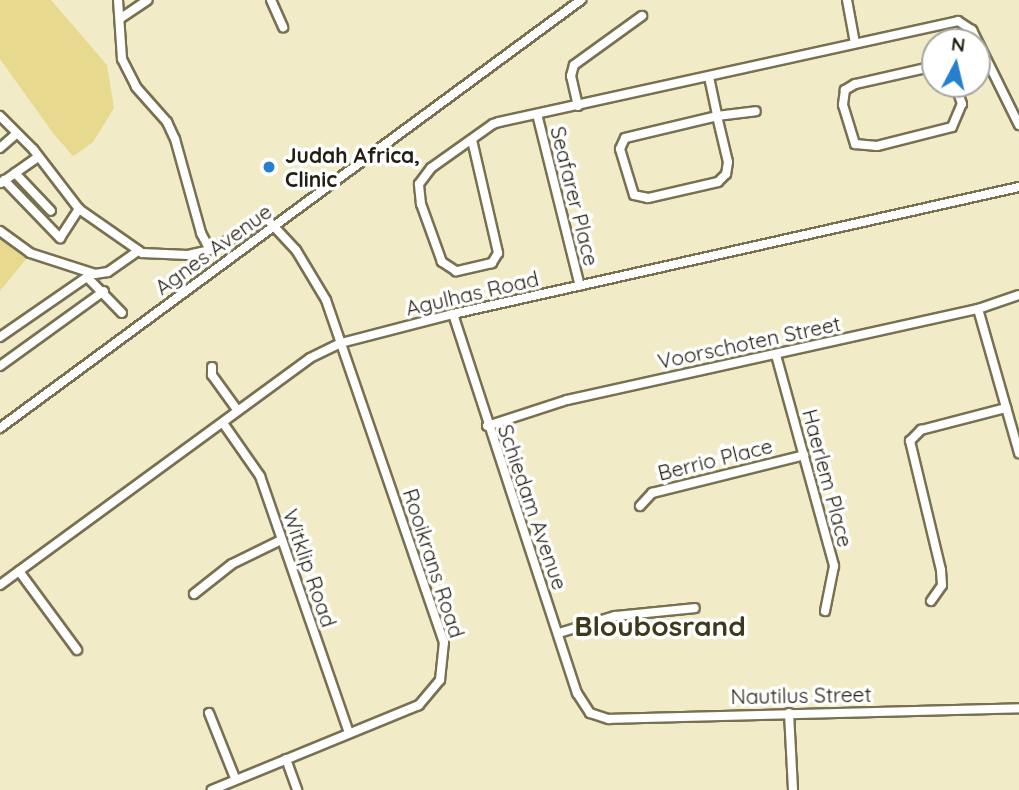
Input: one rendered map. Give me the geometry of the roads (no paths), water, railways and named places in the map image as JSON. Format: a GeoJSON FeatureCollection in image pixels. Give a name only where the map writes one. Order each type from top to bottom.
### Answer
{"type":"FeatureCollection","features":[{"type":"Feature","properties":{"kind":"street"},"geometry":{"type":"LineString","coordinates":[[118,0],[122,59],[136,87],[167,122],[175,139],[201,233],[210,250]]}},
{"type":"Feature","properties":{"kind":"street"},"geometry":{"type":"LineString","coordinates":[[121,18],[148,0]]}},
{"type":"Feature","properties":{"kind":"street"},"geometry":{"type":"LineString","coordinates":[[271,0],[284,27]]}},
{"type":"Feature","properties":{"kind":"street","name":"Agnes Avenue"},"geometry":{"type":"LineString","coordinates":[[0,428],[581,0]]}},
{"type":"Feature","properties":{"kind":"street"},"geometry":{"type":"LineString","coordinates":[[847,0],[855,43]]}},
{"type":"Feature","properties":{"kind":"street"},"geometry":{"type":"LineString","coordinates":[[578,106],[571,76],[574,65],[642,16]]}},
{"type":"Feature","properties":{"kind":"street"},"geometry":{"type":"LineString","coordinates":[[925,28],[958,21],[970,28]]}},
{"type":"Feature","properties":{"kind":"street"},"geometry":{"type":"LineString","coordinates":[[472,140],[498,253],[492,262],[456,271],[442,262],[418,190],[431,168],[472,140],[499,122],[921,29]]}},
{"type":"Feature","properties":{"kind":"street"},"geometry":{"type":"LineString","coordinates":[[921,69],[855,84],[845,90],[843,105],[855,144],[877,146],[952,127],[962,104],[960,98]]}},
{"type":"Feature","properties":{"kind":"street"},"geometry":{"type":"LineString","coordinates":[[991,74],[1019,125]]}},
{"type":"Feature","properties":{"kind":"street"},"geometry":{"type":"LineString","coordinates":[[709,77],[717,116],[728,162],[723,179],[648,198],[630,191],[620,149],[622,141],[717,116],[756,111]]}},
{"type":"Feature","properties":{"kind":"street","name":"Seafarer Place"},"geometry":{"type":"LineString","coordinates":[[537,114],[580,286]]}},
{"type":"Feature","properties":{"kind":"street"},"geometry":{"type":"LineString","coordinates":[[0,116],[38,156],[79,209],[138,251],[171,255],[210,250],[264,220],[275,225]]}},
{"type":"Feature","properties":{"kind":"street"},"geometry":{"type":"LineString","coordinates":[[0,148],[16,134]]}},
{"type":"Feature","properties":{"kind":"street"},"geometry":{"type":"LineString","coordinates":[[38,156],[2,182],[60,238],[79,209]]}},
{"type":"Feature","properties":{"kind":"street"},"geometry":{"type":"LineString","coordinates":[[15,173],[51,211]]}},
{"type":"Feature","properties":{"kind":"street","name":"Agulhas Road"},"geometry":{"type":"LineString","coordinates":[[0,585],[310,358],[341,343],[453,314],[1019,187]]}},
{"type":"Feature","properties":{"kind":"street","name":"Rooikrans Road"},"geometry":{"type":"LineString","coordinates":[[212,790],[235,778],[422,702],[436,687],[445,658],[444,642],[317,280],[275,225]]}},
{"type":"Feature","properties":{"kind":"street"},"geometry":{"type":"LineString","coordinates":[[0,231],[30,253],[95,274],[108,272],[138,251]]}},
{"type":"Feature","properties":{"kind":"street"},"geometry":{"type":"LineString","coordinates":[[0,337],[84,277],[92,278],[121,313]]}},
{"type":"Feature","properties":{"kind":"street"},"geometry":{"type":"LineString","coordinates":[[0,366],[104,291]]}},
{"type":"Feature","properties":{"kind":"street","name":"Voorschoten Street"},"geometry":{"type":"LineString","coordinates":[[486,426],[567,400],[978,309],[1019,295]]}},
{"type":"Feature","properties":{"kind":"street"},"geometry":{"type":"LineString","coordinates":[[978,309],[1019,453]]}},
{"type":"Feature","properties":{"kind":"street","name":"Schiedam Avenue"},"geometry":{"type":"LineString","coordinates":[[453,314],[486,426],[586,709]]}},
{"type":"Feature","properties":{"kind":"street","name":"Haerlem Place"},"geometry":{"type":"LineString","coordinates":[[776,355],[835,574],[825,611]]}},
{"type":"Feature","properties":{"kind":"street"},"geometry":{"type":"LineString","coordinates":[[212,367],[212,374],[238,411]]}},
{"type":"Feature","properties":{"kind":"street"},"geometry":{"type":"LineString","coordinates":[[931,601],[942,584],[942,570],[910,441],[921,430],[1006,408]]}},
{"type":"Feature","properties":{"kind":"street","name":"Witklip Road"},"geometry":{"type":"LineString","coordinates":[[223,423],[260,476],[349,733]]}},
{"type":"Feature","properties":{"kind":"street","name":"Berrio Place"},"geometry":{"type":"LineString","coordinates":[[640,506],[652,493],[804,455]]}},
{"type":"Feature","properties":{"kind":"street"},"geometry":{"type":"LineString","coordinates":[[194,594],[232,564],[281,540]]}},
{"type":"Feature","properties":{"kind":"street"},"geometry":{"type":"LineString","coordinates":[[19,571],[76,650]]}},
{"type":"Feature","properties":{"kind":"street"},"geometry":{"type":"LineString","coordinates":[[559,633],[615,616],[695,608]]}},
{"type":"Feature","properties":{"kind":"street","name":"Nautilus Street"},"geometry":{"type":"LineString","coordinates":[[586,709],[609,719],[1019,708]]}},
{"type":"Feature","properties":{"kind":"street"},"geometry":{"type":"LineString","coordinates":[[209,713],[235,778]]}},
{"type":"Feature","properties":{"kind":"street"},"geometry":{"type":"LineString","coordinates":[[789,713],[793,790]]}},
{"type":"Feature","properties":{"kind":"street"},"geometry":{"type":"LineString","coordinates":[[286,759],[297,790]]}},
{"type":"Feature","properties":{"kind":"place","name":"Judah Africa, Clinic"},"geometry":{"type":"Point","coordinates":[269,167]}},
{"type":"Feature","properties":{"kind":"district","name":"Bloubosrand"},"geometry":{"type":"Point","coordinates":[660,626]}}]}
